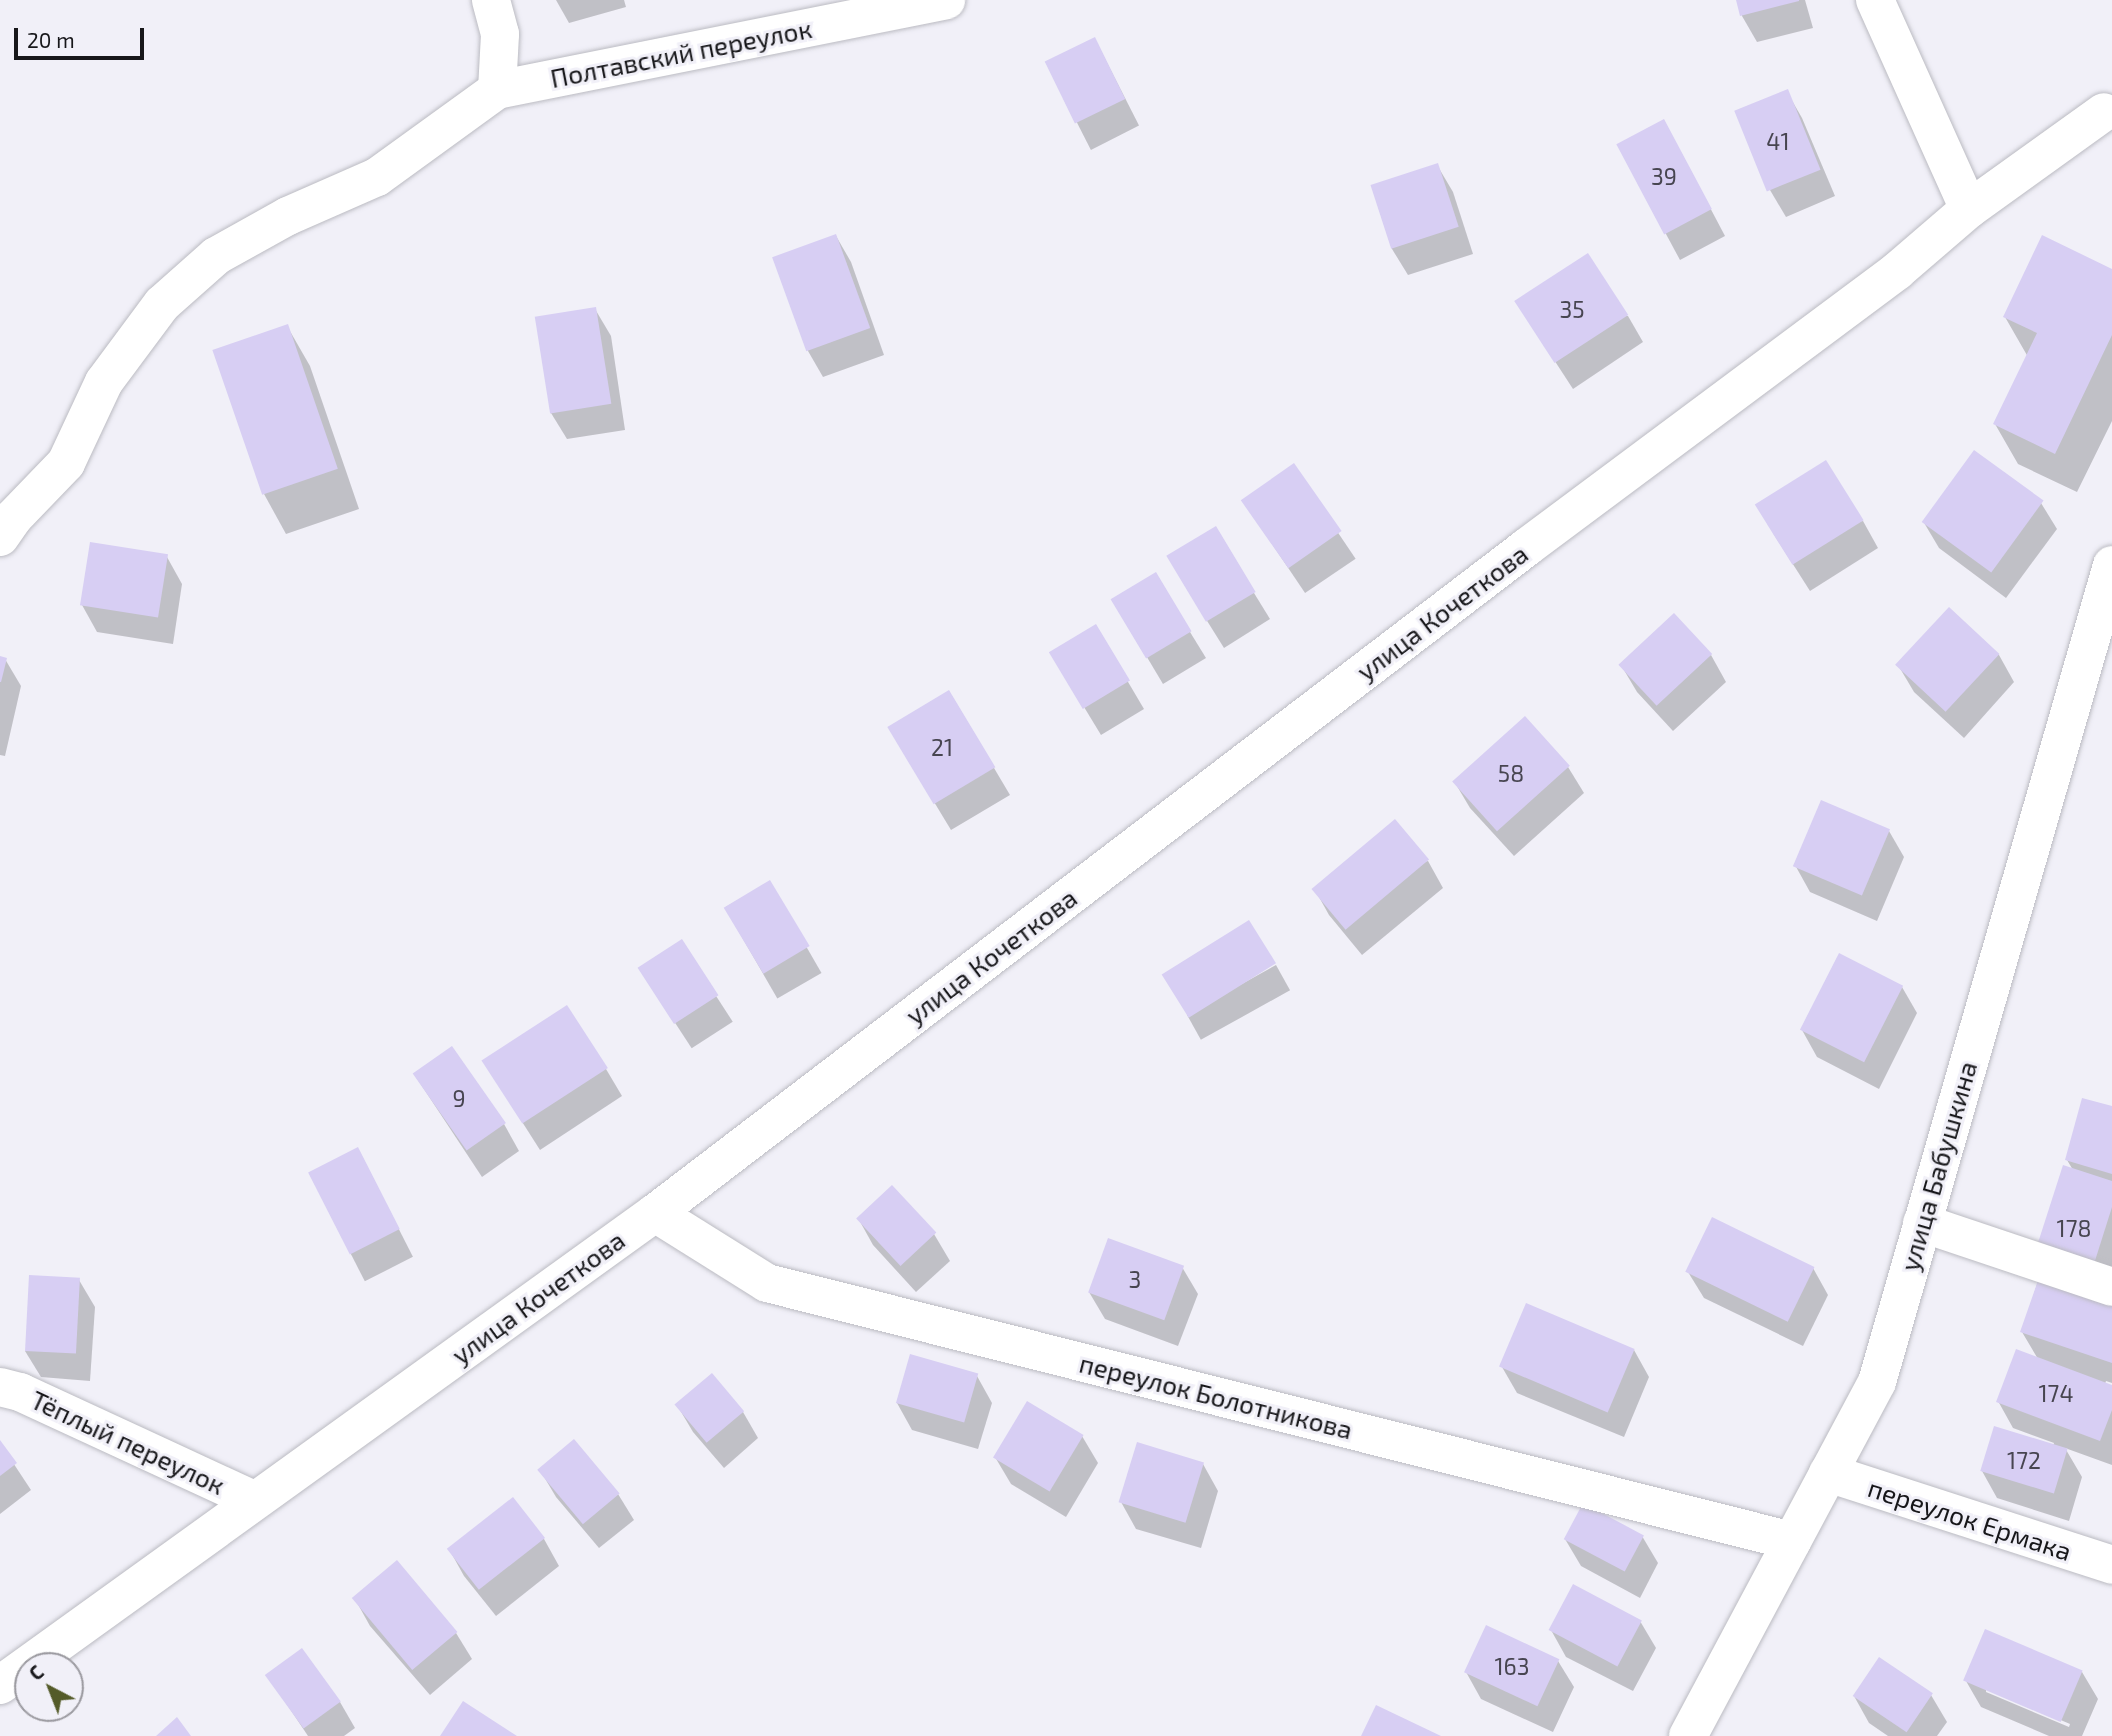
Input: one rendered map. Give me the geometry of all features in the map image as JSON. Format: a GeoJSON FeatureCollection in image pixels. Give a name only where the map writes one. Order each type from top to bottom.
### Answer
{"type":"FeatureCollection","features":[{"type":"Feature","properties":{"kind":"street"},"geometry":{"type":"LineString","coordinates":[[0,537],[15,517],[66,463],[104,382],[171,296],[216,256],[288,216],[377,177],[497,90],[500,34],[491,0]]}},
{"type":"Feature","properties":{"kind":"street","name":"Полтавский переулок"},"geometry":{"type":"LineString","coordinates":[[497,90],[946,0]]}},
{"type":"Feature","properties":{"kind":"street"},"geometry":{"type":"LineString","coordinates":[[1875,0],[1969,209]]}},
{"type":"Feature","properties":{"kind":"street","name":"улица Кочеткова"},"geometry":{"type":"LineString","coordinates":[[0,1685],[655,1213],[1527,547],[1896,271],[1969,209],[2109,114]]}},
{"type":"Feature","properties":{"kind":"street","name":"улица Бабушкина"},"geometry":{"type":"LineString","coordinates":[[1688,1736],[1877,1382],[2112,565]]}},
{"type":"Feature","properties":{"kind":"street","name":"переулок Болотникова"},"geometry":{"type":"LineString","coordinates":[[655,1213],[767,1283],[1792,1541]]}},
{"type":"Feature","properties":{"kind":"street"},"geometry":{"type":"LineString","coordinates":[[1922,1223],[2112,1287]]}},
{"type":"Feature","properties":{"kind":"street","name":"Тёплый переулок"},"geometry":{"type":"LineString","coordinates":[[0,1387],[20,1392],[254,1500]]}},
{"type":"Feature","properties":{"kind":"street","name":"переулок Ермака"},"geometry":{"type":"LineString","coordinates":[[1828,1473],[2112,1565]]}},
{"type":"Feature","properties":{"kind":"building"},"geometry":{"type":"Polygon","coordinates":[[[1736,0],[1799,0],[1799,1],[1740,16],[1736,0]]]}},
{"type":"Feature","properties":{"kind":"building"},"geometry":{"type":"Polygon","coordinates":[[[1095,37],[1125,99],[1075,124],[1045,62],[1095,37]]]}},
{"type":"Feature","properties":{"kind":"building"},"geometry":{"type":"Polygon","coordinates":[[[1788,89],[1821,170],[1767,191],[1734,111],[1788,89]]]}},
{"type":"Feature","properties":{"kind":"building"},"geometry":{"type":"Polygon","coordinates":[[[1664,119],[1712,209],[1664,234],[1616,144],[1664,119]]]}},
{"type":"Feature","properties":{"kind":"building"},"geometry":{"type":"Polygon","coordinates":[[[1438,163],[1459,227],[1391,249],[1370,185],[1438,163]]]}},
{"type":"Feature","properties":{"kind":"building"},"geometry":{"type":"Polygon","coordinates":[[[836,234],[870,328],[806,351],[772,257],[836,234]]]}},
{"type":"Feature","properties":{"kind":"building"},"geometry":{"type":"Polygon","coordinates":[[[2042,235],[2112,269],[2112,335],[2055,454],[1993,424],[2037,333],[2003,317],[2042,235]]]}},
{"type":"Feature","properties":{"kind":"building"},"geometry":{"type":"Polygon","coordinates":[[[1588,253],[1628,315],[1555,363],[1514,301],[1588,253]]]}},
{"type":"Feature","properties":{"kind":"building"},"geometry":{"type":"Polygon","coordinates":[[[596,307],[611,404],[550,413],[535,317],[596,307]]]}},
{"type":"Feature","properties":{"kind":"building"},"geometry":{"type":"Polygon","coordinates":[[[288,324],[338,469],[262,495],[212,350],[288,324]]]}},
{"type":"Feature","properties":{"kind":"building"},"geometry":{"type":"Polygon","coordinates":[[[1974,450],[2044,501],[1991,573],[1922,522],[1974,450]]]}},
{"type":"Feature","properties":{"kind":"building"},"geometry":{"type":"Polygon","coordinates":[[[1826,460],[1864,520],[1792,565],[1755,505],[1826,460]]]}},
{"type":"Feature","properties":{"kind":"building"},"geometry":{"type":"Polygon","coordinates":[[[1294,463],[1342,531],[1288,568],[1241,500],[1294,463]]]}},
{"type":"Feature","properties":{"kind":"building"},"geometry":{"type":"Polygon","coordinates":[[[1216,526],[1256,592],[1206,622],[1166,556],[1216,526]]]}},
{"type":"Feature","properties":{"kind":"building"},"geometry":{"type":"Polygon","coordinates":[[[90,542],[168,554],[158,618],[80,605],[90,542]]]}},
{"type":"Feature","properties":{"kind":"building"},"geometry":{"type":"Polygon","coordinates":[[[1156,572],[1192,631],[1146,658],[1111,599],[1156,572]]]}},
{"type":"Feature","properties":{"kind":"building"},"geometry":{"type":"Polygon","coordinates":[[[1949,607],[1999,654],[1946,712],[1895,665],[1949,607]]]}},
{"type":"Feature","properties":{"kind":"building"},"geometry":{"type":"Polygon","coordinates":[[[1674,613],[1712,654],[1657,706],[1618,665],[1674,613]]]}},
{"type":"Feature","properties":{"kind":"building"},"geometry":{"type":"Polygon","coordinates":[[[1096,624],[1130,681],[1083,709],[1049,652],[1096,624]]]}},
{"type":"Feature","properties":{"kind":"building"},"geometry":{"type":"Polygon","coordinates":[[[0,656],[7,658],[1,682],[0,682],[0,656]]]}},
{"type":"Feature","properties":{"kind":"building"},"geometry":{"type":"Polygon","coordinates":[[[949,690],[995,767],[934,804],[887,727],[949,690]]]}},
{"type":"Feature","properties":{"kind":"building"},"geometry":{"type":"Polygon","coordinates":[[[1525,716],[1570,766],[1497,831],[1452,782],[1525,716]]]}},
{"type":"Feature","properties":{"kind":"building"},"geometry":{"type":"Polygon","coordinates":[[[1821,800],[1890,829],[1862,896],[1793,866],[1821,800]]]}},
{"type":"Feature","properties":{"kind":"building"},"geometry":{"type":"Polygon","coordinates":[[[1395,819],[1429,860],[1346,930],[1312,889],[1395,819]]]}},
{"type":"Feature","properties":{"kind":"building"},"geometry":{"type":"Polygon","coordinates":[[[770,880],[810,946],[763,974],[724,908],[770,880]]]}},
{"type":"Feature","properties":{"kind":"building"},"geometry":{"type":"Polygon","coordinates":[[[1249,920],[1276,963],[1189,1018],[1162,975],[1249,920]]]}},
{"type":"Feature","properties":{"kind":"building"},"geometry":{"type":"Polygon","coordinates":[[[682,939],[718,995],[674,1024],[638,968],[682,939]]]}},
{"type":"Feature","properties":{"kind":"building"},"geometry":{"type":"Polygon","coordinates":[[[1839,953],[1903,986],[1864,1062],[1800,1030],[1839,953]]]}},
{"type":"Feature","properties":{"kind":"building"},"geometry":{"type":"Polygon","coordinates":[[[567,1005],[608,1068],[522,1123],[481,1061],[567,1005]]]}},
{"type":"Feature","properties":{"kind":"building"},"geometry":{"type":"Polygon","coordinates":[[[452,1046],[506,1123],[467,1151],[413,1074],[452,1046]]]}},
{"type":"Feature","properties":{"kind":"building"},"geometry":{"type":"Polygon","coordinates":[[[2082,1098],[2112,1106],[2112,1174],[2065,1160],[2082,1098]]]}},
{"type":"Feature","properties":{"kind":"building"},"geometry":{"type":"Polygon","coordinates":[[[358,1147],[400,1229],[350,1254],[308,1172],[358,1147]]]}},
{"type":"Feature","properties":{"kind":"building"},"geometry":{"type":"Polygon","coordinates":[[[2063,1165],[2112,1181],[2112,1207],[2093,1267],[2036,1249],[2063,1165]]]}},
{"type":"Feature","properties":{"kind":"building"},"geometry":{"type":"Polygon","coordinates":[[[892,1185],[936,1233],[900,1266],[856,1218],[892,1185]]]}},
{"type":"Feature","properties":{"kind":"building"},"geometry":{"type":"Polygon","coordinates":[[[1712,1217],[1814,1267],[1788,1322],[1685,1272],[1712,1217]]]}},
{"type":"Feature","properties":{"kind":"building"},"geometry":{"type":"Polygon","coordinates":[[[1108,1238],[1184,1266],[1164,1320],[1088,1293],[1108,1238]]]}},
{"type":"Feature","properties":{"kind":"building"},"geometry":{"type":"Polygon","coordinates":[[[2042,1269],[2112,1293],[2112,1363],[2020,1332],[2042,1269]]]}},
{"type":"Feature","properties":{"kind":"building"},"geometry":{"type":"Polygon","coordinates":[[[29,1275],[80,1278],[76,1354],[25,1351],[29,1275]]]}},
{"type":"Feature","properties":{"kind":"building"},"geometry":{"type":"Polygon","coordinates":[[[1526,1303],[1635,1349],[1608,1413],[1499,1367],[1526,1303]]]}},
{"type":"Feature","properties":{"kind":"building"},"geometry":{"type":"Polygon","coordinates":[[[2016,1349],[2112,1385],[2112,1410],[2100,1441],[1996,1402],[2016,1349]]]}},
{"type":"Feature","properties":{"kind":"building"},"geometry":{"type":"Polygon","coordinates":[[[910,1354],[978,1374],[964,1423],[896,1403],[910,1354]]]}},
{"type":"Feature","properties":{"kind":"building"},"geometry":{"type":"Polygon","coordinates":[[[712,1373],[744,1411],[707,1443],[674,1404],[712,1373]]]}},
{"type":"Feature","properties":{"kind":"building"},"geometry":{"type":"Polygon","coordinates":[[[1027,1401],[1084,1435],[1050,1492],[993,1458],[1027,1401]]]}},
{"type":"Feature","properties":{"kind":"building"},"geometry":{"type":"Polygon","coordinates":[[[1994,1426],[2068,1449],[2054,1493],[1980,1471],[1994,1426]]]}},
{"type":"Feature","properties":{"kind":"building"},"geometry":{"type":"Polygon","coordinates":[[[574,1439],[620,1493],[583,1524],[537,1470],[574,1439]]]}},
{"type":"Feature","properties":{"kind":"building"},"geometry":{"type":"Polygon","coordinates":[[[0,1440],[17,1463],[0,1476],[0,1440]]]}},
{"type":"Feature","properties":{"kind":"building"},"geometry":{"type":"Polygon","coordinates":[[[1137,1442],[1204,1462],[1186,1523],[1119,1502],[1137,1442]]]}},
{"type":"Feature","properties":{"kind":"building"},"geometry":{"type":"Polygon","coordinates":[[[513,1497],[545,1538],[479,1590],[447,1549],[513,1497]]]}},
{"type":"Feature","properties":{"kind":"building"},"geometry":{"type":"Polygon","coordinates":[[[1583,1503],[1644,1535],[1625,1572],[1564,1539],[1583,1503]]]}},
{"type":"Feature","properties":{"kind":"building"},"geometry":{"type":"Polygon","coordinates":[[[397,1560],[457,1632],[412,1670],[352,1598],[397,1560]]]}},
{"type":"Feature","properties":{"kind":"building"},"geometry":{"type":"Polygon","coordinates":[[[1573,1584],[1642,1621],[1617,1667],[1549,1630],[1573,1584]]]}},
{"type":"Feature","properties":{"kind":"building"},"geometry":{"type":"Polygon","coordinates":[[[1486,1625],[1559,1659],[1537,1706],[1464,1672],[1486,1625]]]}},
{"type":"Feature","properties":{"kind":"building"},"geometry":{"type":"Polygon","coordinates":[[[1985,1629],[2083,1670],[2061,1722],[1963,1681],[1985,1629]]]}},
{"type":"Feature","properties":{"kind":"building"},"geometry":{"type":"Polygon","coordinates":[[[302,1648],[341,1701],[304,1728],[265,1675],[302,1648]]]}},
{"type":"Feature","properties":{"kind":"building"},"geometry":{"type":"Polygon","coordinates":[[[1879,1657],[1933,1693],[1907,1732],[1853,1696],[1879,1657]]]}},
{"type":"Feature","properties":{"kind":"building"},"geometry":{"type":"Polygon","coordinates":[[[463,1701],[517,1736],[440,1736],[463,1701]]]}},
{"type":"Feature","properties":{"kind":"building"},"geometry":{"type":"Polygon","coordinates":[[[1376,1705],[1441,1736],[1361,1736],[1376,1705]]]}},
{"type":"Feature","properties":{"kind":"building"},"geometry":{"type":"Polygon","coordinates":[[[177,1717],[191,1736],[156,1736],[177,1717]]]}}]}
